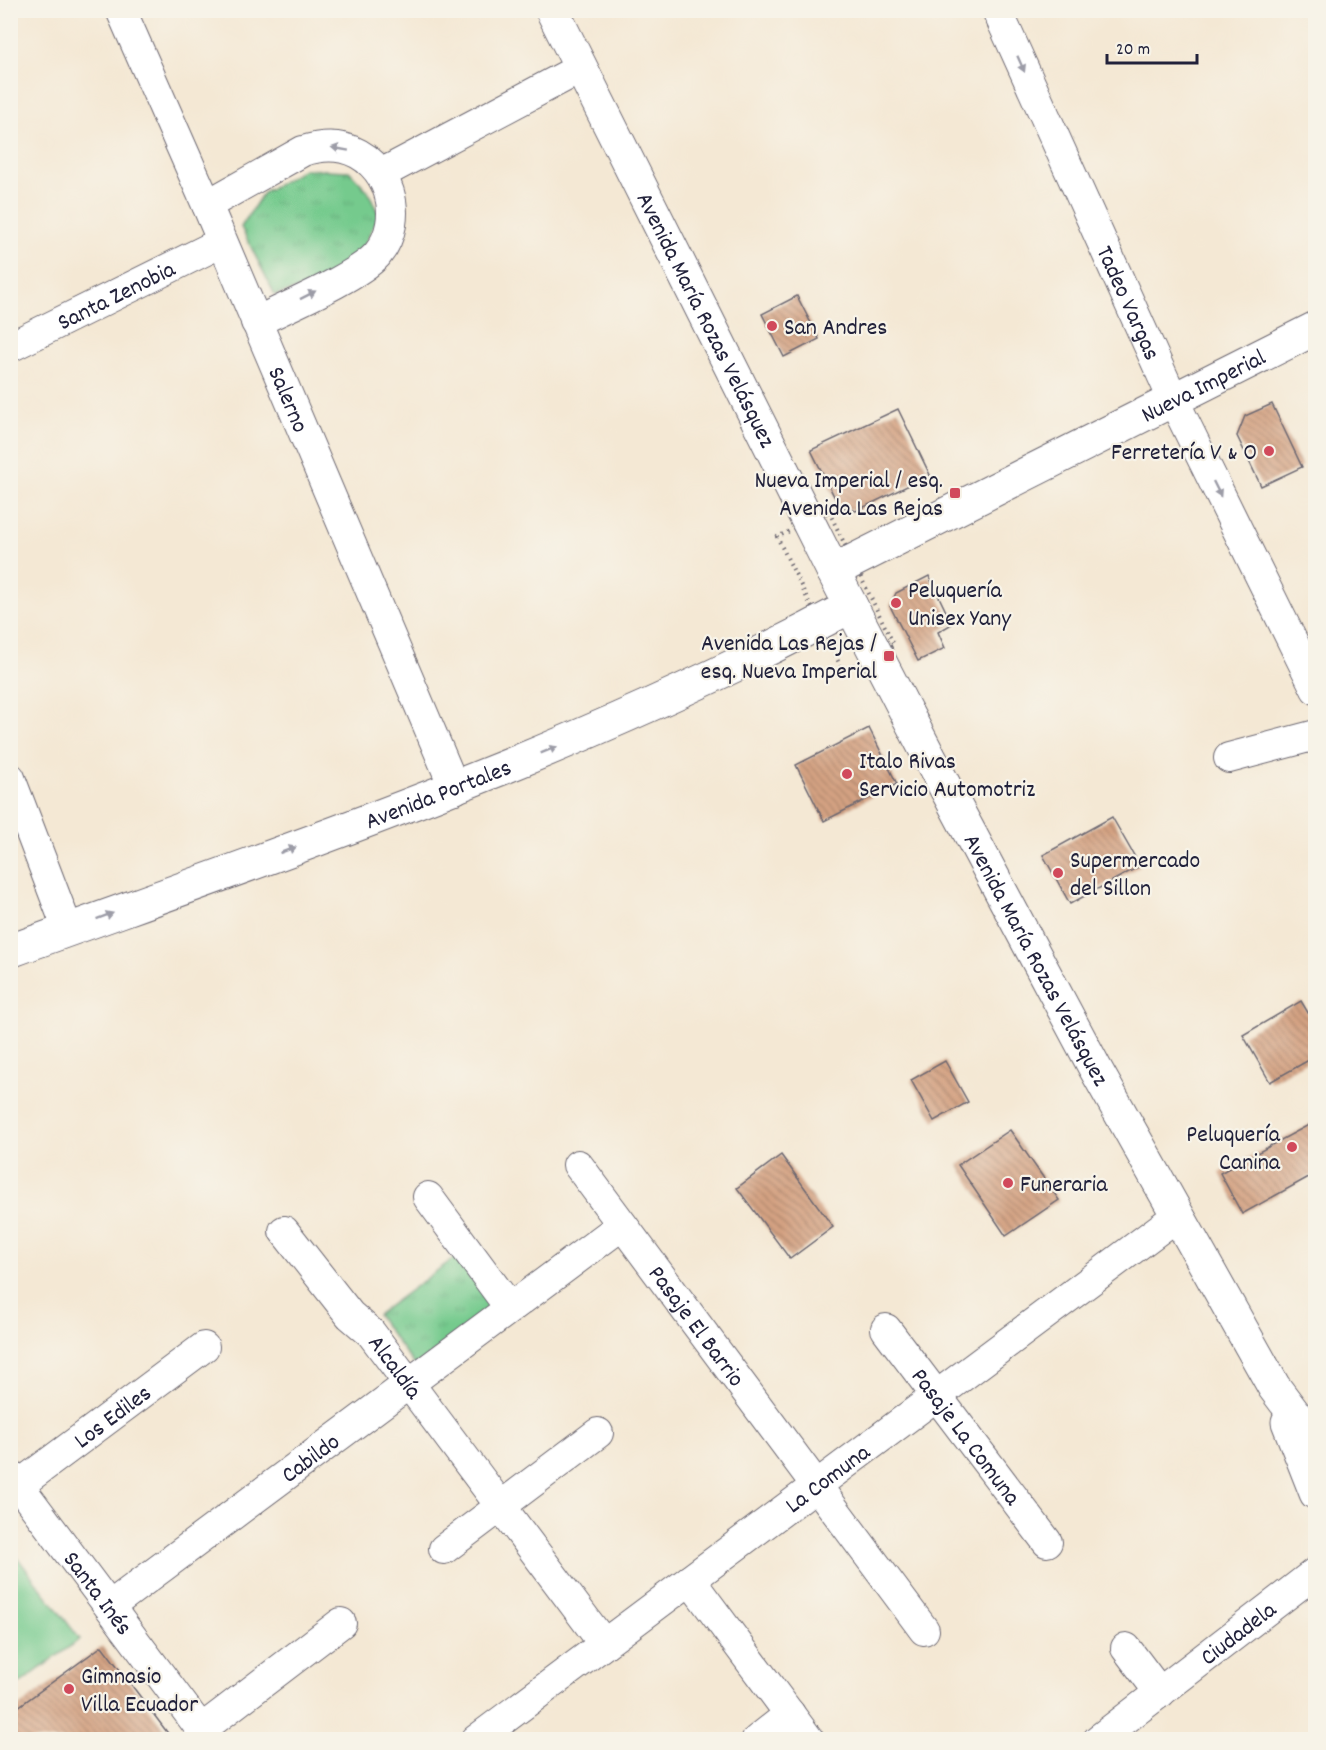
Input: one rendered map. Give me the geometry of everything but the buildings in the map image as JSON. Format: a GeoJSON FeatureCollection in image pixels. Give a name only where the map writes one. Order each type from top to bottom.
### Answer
{"type":"FeatureCollection","features":[{"type":"Feature","properties":{"kind":"main road","name":"Avenida María Rozas Velásquez"},"geometry":{"type":"LineString","coordinates":[[552,10],[833,571],[1014,918],[1177,1216],[1274,1387],[1316,1443]]}},
{"type":"Feature","properties":{"kind":"main road","name":"Nueva Imperial"},"geometry":{"type":"LineString","coordinates":[[833,571],[1316,328]]}},
{"type":"Feature","properties":{"kind":"main road","name":"Avenida Portales"},"geometry":{"type":"LineString","coordinates":[[10,951],[454,789],[567,743],[851,606]]}},
{"type":"Feature","properties":{"kind":"main road","name":"Avenida María Rozas Velásquez"},"geometry":{"type":"LineString","coordinates":[[1274,1387],[1316,1493]]}},
{"type":"Feature","properties":{"kind":"street","name":"Salerno"},"geometry":{"type":"LineString","coordinates":[[121,10],[207,205],[454,789]]}},
{"type":"Feature","properties":{"kind":"street","name":"Tadeo Vargas"},"geometry":{"type":"LineString","coordinates":[[997,10],[1173,399],[1316,689]]}},
{"type":"Feature","properties":{"kind":"street"},"geometry":{"type":"LineString","coordinates":[[381,174],[581,68]]}},
{"type":"Feature","properties":{"kind":"street"},"geometry":{"type":"LineString","coordinates":[[207,205],[303,151],[318,147],[335,147],[353,152],[373,164],[389,191],[393,209],[389,234],[376,255],[357,270],[256,322]]}},
{"type":"Feature","properties":{"kind":"street","name":"Santa Zenobia"},"geometry":{"type":"LineString","coordinates":[[10,347],[222,242]]}},
{"type":"Feature","properties":{"kind":"street"},"geometry":{"type":"LineString","coordinates":[[1229,758],[1316,735]]}},
{"type":"Feature","properties":{"kind":"street"},"geometry":{"type":"LineString","coordinates":[[10,778],[68,930]]}},
{"type":"Feature","properties":{"kind":"street","name":"Pasaje El Barrio"},"geometry":{"type":"LineString","coordinates":[[578,1165],[816,1485]]}},
{"type":"Feature","properties":{"kind":"street"},"geometry":{"type":"LineString","coordinates":[[428,1197],[510,1308]]}},
{"type":"Feature","properties":{"kind":"street","name":"La Comuna"},"geometry":{"type":"LineString","coordinates":[[476,1740],[1177,1216]]}},
{"type":"Feature","properties":{"kind":"street","name":"Cabildo"},"geometry":{"type":"LineString","coordinates":[[110,1606],[622,1225]]}},
{"type":"Feature","properties":{"kind":"street","name":"Alcaldía"},"geometry":{"type":"LineString","coordinates":[[284,1231],[350,1315],[371,1334],[409,1383],[604,1644]]}},
{"type":"Feature","properties":{"kind":"street","name":"Pasaje La Comuna"},"geometry":{"type":"LineString","coordinates":[[886,1329],[1047,1542]]}},
{"type":"Feature","properties":{"kind":"street","name":"Los Ediles"},"geometry":{"type":"LineString","coordinates":[[15,1480],[204,1347]]}},
{"type":"Feature","properties":{"kind":"street"},"geometry":{"type":"LineString","coordinates":[[444,1549],[598,1433]]}},
{"type":"Feature","properties":{"kind":"street","name":"Santa Inés"},"geometry":{"type":"LineString","coordinates":[[15,1480],[205,1734]]}},
{"type":"Feature","properties":{"kind":"street"},"geometry":{"type":"LineString","coordinates":[[816,1485],[924,1630]]}},
{"type":"Feature","properties":{"kind":"street","name":"Ciudadela"},"geometry":{"type":"LineString","coordinates":[[1098,1740],[1316,1572]]}},
{"type":"Feature","properties":{"kind":"street"},"geometry":{"type":"LineString","coordinates":[[690,1580],[809,1740]]}},
{"type":"Feature","properties":{"kind":"street"},"geometry":{"type":"LineString","coordinates":[[205,1734],[341,1623]]}},
{"type":"Feature","properties":{"kind":"street"},"geometry":{"type":"LineString","coordinates":[[1126,1648],[1160,1693]]}},
{"type":"Feature","properties":{"kind":"street"},"geometry":{"type":"LineString","coordinates":[[757,1740],[790,1714]]}},
{"type":"Feature","properties":{"kind":"green space"},"geometry":{"type":"Polygon","coordinates":[[[304,169],[349,171],[368,191],[379,215],[360,254],[318,284],[275,295],[241,227],[263,193],[304,169]]]}},
{"type":"Feature","properties":{"kind":"green space"},"geometry":{"type":"Polygon","coordinates":[[[461,1253],[500,1305],[415,1366],[377,1315],[461,1253]]]}},
{"type":"Feature","properties":{"kind":"green space"},"geometry":{"type":"Polygon","coordinates":[[[10,1548],[80,1639],[11,1690],[10,1690],[10,1548]]]}},
{"type":"Feature","properties":{"kind":"place","name":"San Andres"},"geometry":{"type":"Point","coordinates":[772,326]}},
{"type":"Feature","properties":{"kind":"place","name":"Ferretería V & O"},"geometry":{"type":"Point","coordinates":[1269,451]}},
{"type":"Feature","properties":{"kind":"place","name":"Nueva Imperial / esq. Avenida Las Rejas"},"geometry":{"type":"Point","coordinates":[955,493]}},
{"type":"Feature","properties":{"kind":"place","name":"Peluquería Unisex Yany"},"geometry":{"type":"Point","coordinates":[896,603]}},
{"type":"Feature","properties":{"kind":"place","name":"Avenida Las Rejas / esq. Nueva Imperial"},"geometry":{"type":"Point","coordinates":[889,656]}},
{"type":"Feature","properties":{"kind":"place","name":"Italo Rivas Servicio Automotriz"},"geometry":{"type":"Point","coordinates":[847,774]}},
{"type":"Feature","properties":{"kind":"place","name":"Supermercado del Sillon"},"geometry":{"type":"Point","coordinates":[1058,873]}},
{"type":"Feature","properties":{"kind":"place","name":"Peluquería Canina"},"geometry":{"type":"Point","coordinates":[1292,1147]}},
{"type":"Feature","properties":{"kind":"place","name":"Funeraria"},"geometry":{"type":"Point","coordinates":[1008,1183]}},
{"type":"Feature","properties":{"kind":"place","name":"Gimnasio Villa Ecuador"},"geometry":{"type":"Point","coordinates":[69,1689]}}]}
